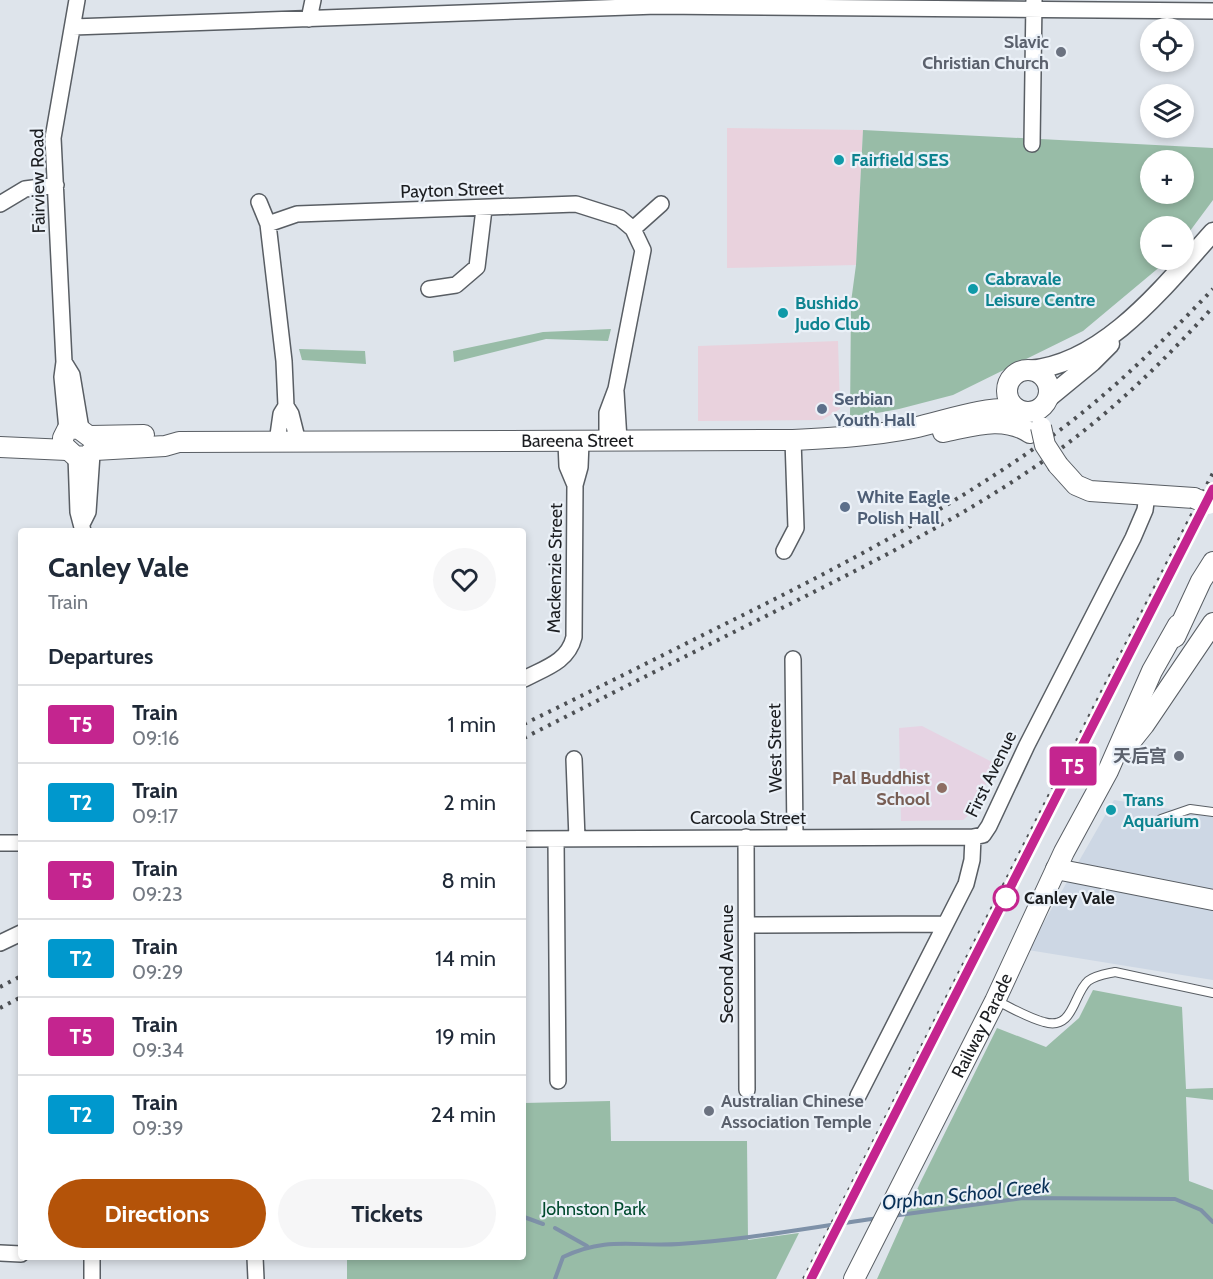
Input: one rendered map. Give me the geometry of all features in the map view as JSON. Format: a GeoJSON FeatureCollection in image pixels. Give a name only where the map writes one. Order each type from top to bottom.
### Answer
{"type":"FeatureCollection","features":[{"type":"Feature","properties":{"kind":"main road"},"geometry":{"type":"LineString","coordinates":[[1039,437],[1047,382],[1041,375],[1029,370],[1016,374],[1010,380],[1008,398],[1058,465],[1077,476],[1124,495],[1142,490],[1147,495],[1207,504]]}},
{"type":"Feature","properties":{"kind":"main road","name":"Bareena Street"},"geometry":{"type":"LineString","coordinates":[[0,447],[160,435],[179,442],[574,442],[793,440],[846,437],[913,428],[972,411],[993,399],[1010,380]]}},
{"type":"Feature","properties":{"kind":"main road"},"geometry":{"type":"LineString","coordinates":[[1019,410],[1034,411],[1046,401]]}},
{"type":"Feature","properties":{"kind":"main road","name":"Bareena Street"},"geometry":{"type":"LineString","coordinates":[[972,411],[1019,410]]}},
{"type":"Feature","properties":{"kind":"main road"},"geometry":{"type":"LineString","coordinates":[[846,437],[914,437],[994,423],[1014,425],[1039,437]]}},
{"type":"Feature","properties":{"kind":"main road","name":"Bareena Street"},"geometry":{"type":"LineString","coordinates":[[0,438],[79,442]]}},
{"type":"Feature","properties":{"kind":"main road"},"geometry":{"type":"LineString","coordinates":[[1124,495],[1158,484],[1207,504]]}},
{"type":"Feature","properties":{"kind":"main road"},"geometry":{"type":"LineString","coordinates":[[1144,725],[1179,625],[1212,564]]}},
{"type":"Feature","properties":{"kind":"main road","name":"Railway Parade"},"geometry":{"type":"LineString","coordinates":[[855,1279],[995,1000],[1056,869],[1111,763],[1144,686],[1179,625]]}},
{"type":"Feature","properties":{"kind":"main road"},"geometry":{"type":"LineString","coordinates":[[1111,763],[1146,696],[1208,630]]}},
{"type":"Feature","properties":{"kind":"main road","name":"Railway Parade"},"geometry":{"type":"LineString","coordinates":[[1111,763],[1144,725],[1208,630]]}},
{"type":"Feature","properties":{"kind":"main road"},"geometry":{"type":"LineString","coordinates":[[1056,869],[1213,900]]}},
{"type":"Feature","properties":{"kind":"street","name":"Fairview Road"},"geometry":{"type":"LineString","coordinates":[[77,0],[53,138],[64,362],[62,377],[79,442],[88,512],[83,527]]}},
{"type":"Feature","properties":{"kind":"street"},"geometry":{"type":"LineString","coordinates":[[309,19],[313,0]]}},
{"type":"Feature","properties":{"kind":"street"},"geometry":{"type":"LineString","coordinates":[[1032,144],[1034,5]]}},
{"type":"Feature","properties":{"kind":"street"},"geometry":{"type":"LineString","coordinates":[[73,27],[657,6],[1195,5],[1213,11]]}},
{"type":"Feature","properties":{"kind":"street"},"geometry":{"type":"LineString","coordinates":[[0,204],[25,189],[56,185]]}},
{"type":"Feature","properties":{"kind":"street"},"geometry":{"type":"LineString","coordinates":[[259,202],[268,224],[284,362],[286,406],[291,414],[298,442]]}},
{"type":"Feature","properties":{"kind":"street","name":"Payton Street"},"geometry":{"type":"LineString","coordinates":[[268,224],[297,214],[576,204],[620,218],[633,229]]}},
{"type":"Feature","properties":{"kind":"street"},"geometry":{"type":"LineString","coordinates":[[613,441],[616,389],[643,250],[633,229],[661,204]]}},
{"type":"Feature","properties":{"kind":"street"},"geometry":{"type":"LineString","coordinates":[[429,290],[456,285],[477,267],[484,209]]}},
{"type":"Feature","properties":{"kind":"street"},"geometry":{"type":"LineString","coordinates":[[1046,401],[1092,362],[1213,232]]}},
{"type":"Feature","properties":{"kind":"street"},"geometry":{"type":"LineString","coordinates":[[1029,370],[1045,369],[1066,362],[1103,340],[1135,315]]}},
{"type":"Feature","properties":{"kind":"street"},"geometry":{"type":"LineString","coordinates":[[277,442],[281,414],[286,406]]}},
{"type":"Feature","properties":{"kind":"street"},"geometry":{"type":"LineString","coordinates":[[784,551],[796,528],[793,440]]}},
{"type":"Feature","properties":{"kind":"street","name":"Mackenzie Street"},"geometry":{"type":"LineString","coordinates":[[526,678],[558,661],[571,651],[574,637],[575,485],[580,467],[574,442]]}},
{"type":"Feature","properties":{"kind":"street"},"geometry":{"type":"LineString","coordinates":[[1124,495],[1139,499],[1174,489]]}},
{"type":"Feature","properties":{"kind":"street"},"geometry":{"type":"LineString","coordinates":[[1124,495],[1137,521],[1136,531]]}},
{"type":"Feature","properties":{"kind":"street","name":"First Avenue"},"geometry":{"type":"LineString","coordinates":[[858,1096],[968,876],[973,837],[983,835],[989,826],[1027,745],[1136,531],[1145,510],[1147,495]]}},
{"type":"Feature","properties":{"kind":"street","name":"West Street"},"geometry":{"type":"LineString","coordinates":[[793,659],[795,837]]}},
{"type":"Feature","properties":{"kind":"street"},"geometry":{"type":"LineString","coordinates":[[574,759],[577,839]]}},
{"type":"Feature","properties":{"kind":"street","name":"Second Avenue"},"geometry":{"type":"LineString","coordinates":[[746,837],[747,1090]]}},
{"type":"Feature","properties":{"kind":"street","name":"Carcoola Street"},"geometry":{"type":"LineString","coordinates":[[526,839],[973,837]]}},
{"type":"Feature","properties":{"kind":"street"},"geometry":{"type":"LineString","coordinates":[[556,840],[558,1081]]}},
{"type":"Feature","properties":{"kind":"street"},"geometry":{"type":"LineString","coordinates":[[0,843],[18,843]]}},
{"type":"Feature","properties":{"kind":"street"},"geometry":{"type":"LineString","coordinates":[[747,925],[945,924]]}},
{"type":"Feature","properties":{"kind":"street"},"geometry":{"type":"LineString","coordinates":[[0,943],[18,934]]}},
{"type":"Feature","properties":{"kind":"street"},"geometry":{"type":"LineString","coordinates":[[0,1253],[18,1254]]}},
{"type":"Feature","properties":{"kind":"street"},"geometry":{"type":"LineString","coordinates":[[92,1260],[92,1279]]}},
{"type":"Feature","properties":{"kind":"street"},"geometry":{"type":"LineString","coordinates":[[255,1260],[256,1279]]}},
{"type":"Feature","properties":{"kind":"lane"},"geometry":{"type":"LineString","coordinates":[[1161,819],[1190,809],[1213,812]]}},
{"type":"Feature","properties":{"kind":"lane"},"geometry":{"type":"LineString","coordinates":[[995,1000],[1046,1023],[1062,1021],[1074,1009],[1086,984],[1100,975],[1115,972],[1213,993]]}},
{"type":"Feature","properties":{"kind":"shaded area"},"geometry":{"type":"Polygon","coordinates":[[[727,128],[863,130],[856,265],[727,268],[727,128]]]}},
{"type":"Feature","properties":{"kind":"shaded area"},"geometry":{"type":"Polygon","coordinates":[[[838,341],[840,409],[822,420],[698,421],[698,346],[838,341]]]}},
{"type":"Feature","properties":{"kind":"shaded area","name":"Pal Buddhist School"},"geometry":{"type":"Polygon","coordinates":[[[922,726],[996,764],[972,812],[963,820],[901,821],[899,728],[922,726]]]}},
{"type":"Feature","properties":{"kind":"shaded area"},"geometry":{"type":"Polygon","coordinates":[[[1114,800],[1213,816],[1213,980],[1028,950],[1114,800]]]}},
{"type":"Feature","properties":{"kind":"green space"},"geometry":{"type":"Polygon","coordinates":[[[863,130],[1213,148],[1213,200],[1194,226],[1194,216],[1140,216],[1140,270],[1156,270],[1083,331],[953,395],[899,409],[850,418],[851,302],[856,265],[863,130]]]}},
{"type":"Feature","properties":{"kind":"green space"},"geometry":{"type":"Polygon","coordinates":[[[611,329],[608,341],[546,339],[454,362],[453,351],[543,332],[611,329]]]}},
{"type":"Feature","properties":{"kind":"green space"},"geometry":{"type":"Polygon","coordinates":[[[299,349],[365,351],[366,364],[302,360],[299,349]]]}},
{"type":"Feature","properties":{"kind":"green space"},"geometry":{"type":"Polygon","coordinates":[[[1093,990],[1182,1007],[1186,1089],[1213,1088],[1213,1100],[1186,1097],[1189,1181],[1213,1190],[1213,1279],[877,1279],[920,1183],[997,1028],[1046,1047],[1079,1018],[1093,990]]]}},
{"type":"Feature","properties":{"kind":"green space","name":"Johnston Park"},"geometry":{"type":"Polygon","coordinates":[[[610,1101],[611,1141],[747,1141],[748,1240],[799,1233],[776,1279],[347,1279],[347,1260],[526,1260],[526,1103],[610,1101]]]}},
{"type":"Feature","properties":{"kind":"waterway","name":"Orphan School Creek"},"geometry":{"type":"LineString","coordinates":[[892,1216],[1023,1198],[1175,1199],[1201,1210],[1213,1222]]}},
{"type":"Feature","properties":{"kind":"waterway"},"geometry":{"type":"LineString","coordinates":[[526,1218],[543,1224]]}},
{"type":"Feature","properties":{"kind":"waterway","name":"Orphan School Creek"},"geometry":{"type":"LineString","coordinates":[[555,1279],[563,1257],[608,1244],[663,1245],[704,1242],[879,1218]]}},
{"type":"Feature","properties":{"kind":"waterway"},"geometry":{"type":"LineString","coordinates":[[555,1228],[587,1246]]}},
{"type":"Feature","properties":{"kind":"railway"},"geometry":{"type":"LineString","coordinates":[[526,723],[813,579],[898,534],[980,484],[1060,430],[1101,397],[1158,345],[1213,289]]}},
{"type":"Feature","properties":{"kind":"railway"},"geometry":{"type":"LineString","coordinates":[[526,737],[855,571],[921,536],[1018,478],[1072,440],[1115,405],[1175,348],[1213,307]]}},
{"type":"Feature","properties":{"kind":"railway"},"geometry":{"type":"LineString","coordinates":[[804,1279],[1213,473]]}},
{"type":"Feature","properties":{"kind":"railway"},"geometry":{"type":"LineString","coordinates":[[0,987],[18,978]]}},
{"type":"Feature","properties":{"kind":"railway"},"geometry":{"type":"LineString","coordinates":[[0,1008],[18,999]]}},
{"type":"Feature","properties":{"kind":"train","name":"T5"},"geometry":{"type":"LineString","coordinates":[[811,1279],[1213,489]]}},
{"type":"Feature","properties":{"kind":"place","name":"Slavic Christian Church"},"geometry":{"type":"Point","coordinates":[1061,52]}},
{"type":"Feature","properties":{"kind":"place","name":"Fairfield SES"},"geometry":{"type":"Point","coordinates":[839,160]}},
{"type":"Feature","properties":{"kind":"place","name":"Cabravale Leisure Centre"},"geometry":{"type":"Point","coordinates":[973,289]}},
{"type":"Feature","properties":{"kind":"place","name":"Bushido Judo Club"},"geometry":{"type":"Point","coordinates":[783,313]}},
{"type":"Feature","properties":{"kind":"place","name":"Serbian Youth Hall"},"geometry":{"type":"Point","coordinates":[822,409]}},
{"type":"Feature","properties":{"kind":"place","name":"White Eagle Polish Hall"},"geometry":{"type":"Point","coordinates":[845,507]}},
{"type":"Feature","properties":{"kind":"place","name":"天后宫"},"geometry":{"type":"Point","coordinates":[1179,756]}},
{"type":"Feature","properties":{"kind":"place","name":"Pal Buddhist School"},"geometry":{"type":"Point","coordinates":[942,788]}},
{"type":"Feature","properties":{"kind":"place","name":"Trans Aquarium"},"geometry":{"type":"Point","coordinates":[1111,810]}},
{"type":"Feature","properties":{"kind":"place","name":"Canley Vale"},"geometry":{"type":"Point","coordinates":[1006,898]}},
{"type":"Feature","properties":{"kind":"place","name":"Australian Chinese Association Temple"},"geometry":{"type":"Point","coordinates":[709,1111]}}]}
